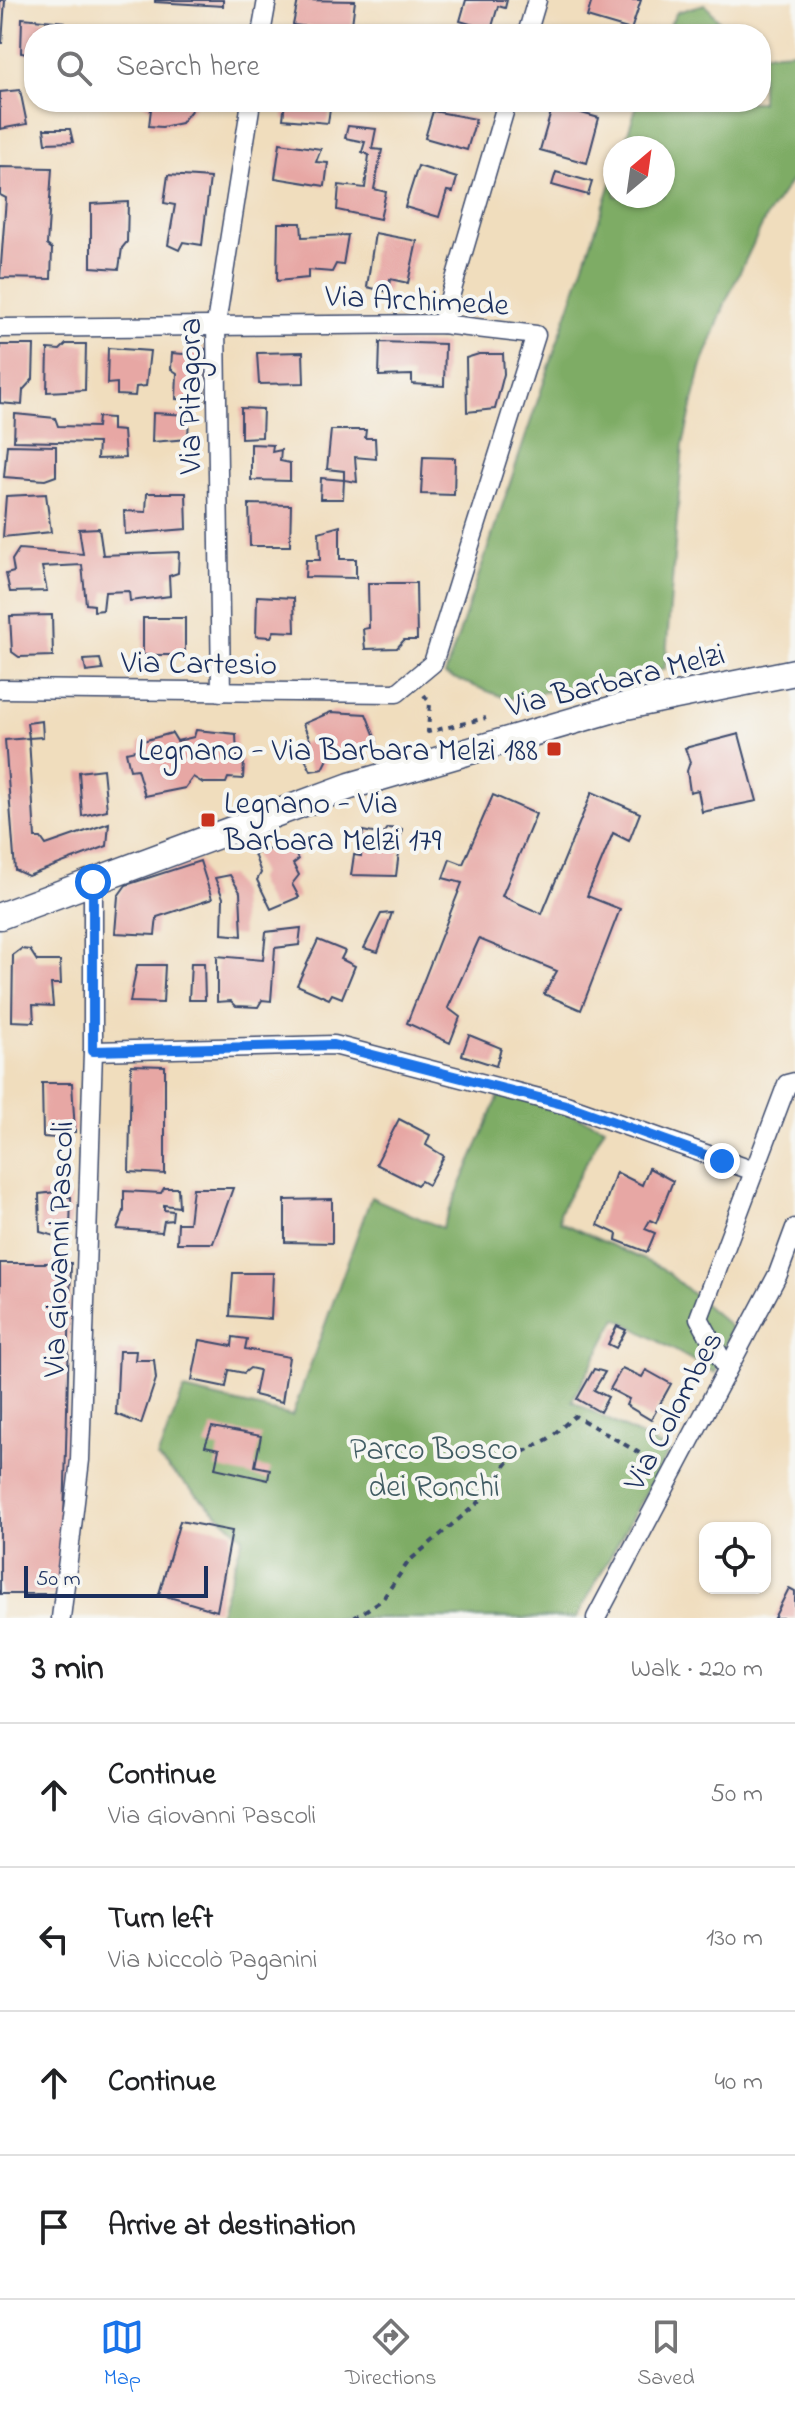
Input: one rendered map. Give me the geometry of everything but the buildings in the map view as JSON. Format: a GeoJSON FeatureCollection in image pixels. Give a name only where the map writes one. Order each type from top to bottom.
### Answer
{"type":"FeatureCollection","features":[{"type":"Feature","properties":{"kind":"street"},"geometry":{"type":"LineString","coordinates":[[263,24],[267,0]]}},
{"type":"Feature","properties":{"kind":"street"},"geometry":{"type":"LineString","coordinates":[[530,24],[537,0]]}},
{"type":"Feature","properties":{"kind":"street","name":"Via Pitagora"},"geometry":{"type":"LineString","coordinates":[[221,692],[216,324],[249,112]]}},
{"type":"Feature","properties":{"kind":"street"},"geometry":{"type":"LineString","coordinates":[[442,324],[504,112]]}},
{"type":"Feature","properties":{"kind":"street","name":"Via Archimede"},"geometry":{"type":"LineString","coordinates":[[0,328],[442,324],[536,335],[433,663],[397,693]]}},
{"type":"Feature","properties":{"kind":"street","name":"Via Barbara Melzi"},"geometry":{"type":"LineString","coordinates":[[0,916],[350,786],[621,707],[795,672]]}},
{"type":"Feature","properties":{"kind":"street","name":"Via Cartesio"},"geometry":{"type":"LineString","coordinates":[[0,689],[397,693]]}},
{"type":"Feature","properties":{"kind":"street","name":"Via Giovanni Pascoli"},"geometry":{"type":"LineString","coordinates":[[61,1618],[80,1460],[93,1051],[93,882]]}},
{"type":"Feature","properties":{"kind":"street"},"geometry":{"type":"LineString","coordinates":[[93,1051],[334,1045],[566,1105],[754,1171]]}},
{"type":"Feature","properties":{"kind":"street"},"geometry":{"type":"LineString","coordinates":[[727,1369],[699,1318],[787,1084],[795,1082]]}},
{"type":"Feature","properties":{"kind":"street","name":"Via Colombes"},"geometry":{"type":"LineString","coordinates":[[596,1618],[778,1274],[795,1228]]}},
{"type":"Feature","properties":{"kind":"path"},"geometry":{"type":"LineString","coordinates":[[354,1618],[382,1600],[409,1561],[479,1502],[511,1458],[548,1439],[575,1416],[673,1473]]}},
{"type":"Feature","properties":{"kind":"green space"},"geometry":{"type":"Polygon","coordinates":[[[705,4],[722,24],[670,24],[677,12],[705,4]]]}},
{"type":"Feature","properties":{"kind":"green space"},"geometry":{"type":"Polygon","coordinates":[[[795,51],[795,175],[766,217],[727,299],[701,368],[683,445],[665,669],[508,699],[445,675],[603,208],[675,208],[675,136],[627,136],[635,112],[771,112],[771,52],[795,51]]]}},
{"type":"Feature","properties":{"kind":"green space","name":"Parco Bosco dei Ronchi"},"geometry":{"type":"Polygon","coordinates":[[[502,1089],[605,1127],[559,1213],[560,1222],[662,1268],[731,1327],[715,1373],[617,1318],[572,1401],[669,1451],[576,1618],[218,1618],[243,1537],[157,1458],[184,1390],[292,1416],[371,1197],[442,1228],[502,1089]]]}},
{"type":"Feature","properties":{"kind":"place","name":"Legnano - Via Barbara Melzi 188"},"geometry":{"type":"Point","coordinates":[554,749]}},
{"type":"Feature","properties":{"kind":"place","name":"Legnano - Via Barbara Melzi 179"},"geometry":{"type":"Point","coordinates":[208,820]}},
{"type":"Feature","properties":{"kind":"route"},"geometry":{"type":"LineString","coordinates":[[93,882],[93,1051],[334,1045],[566,1105],[722,1161]]}}]}
